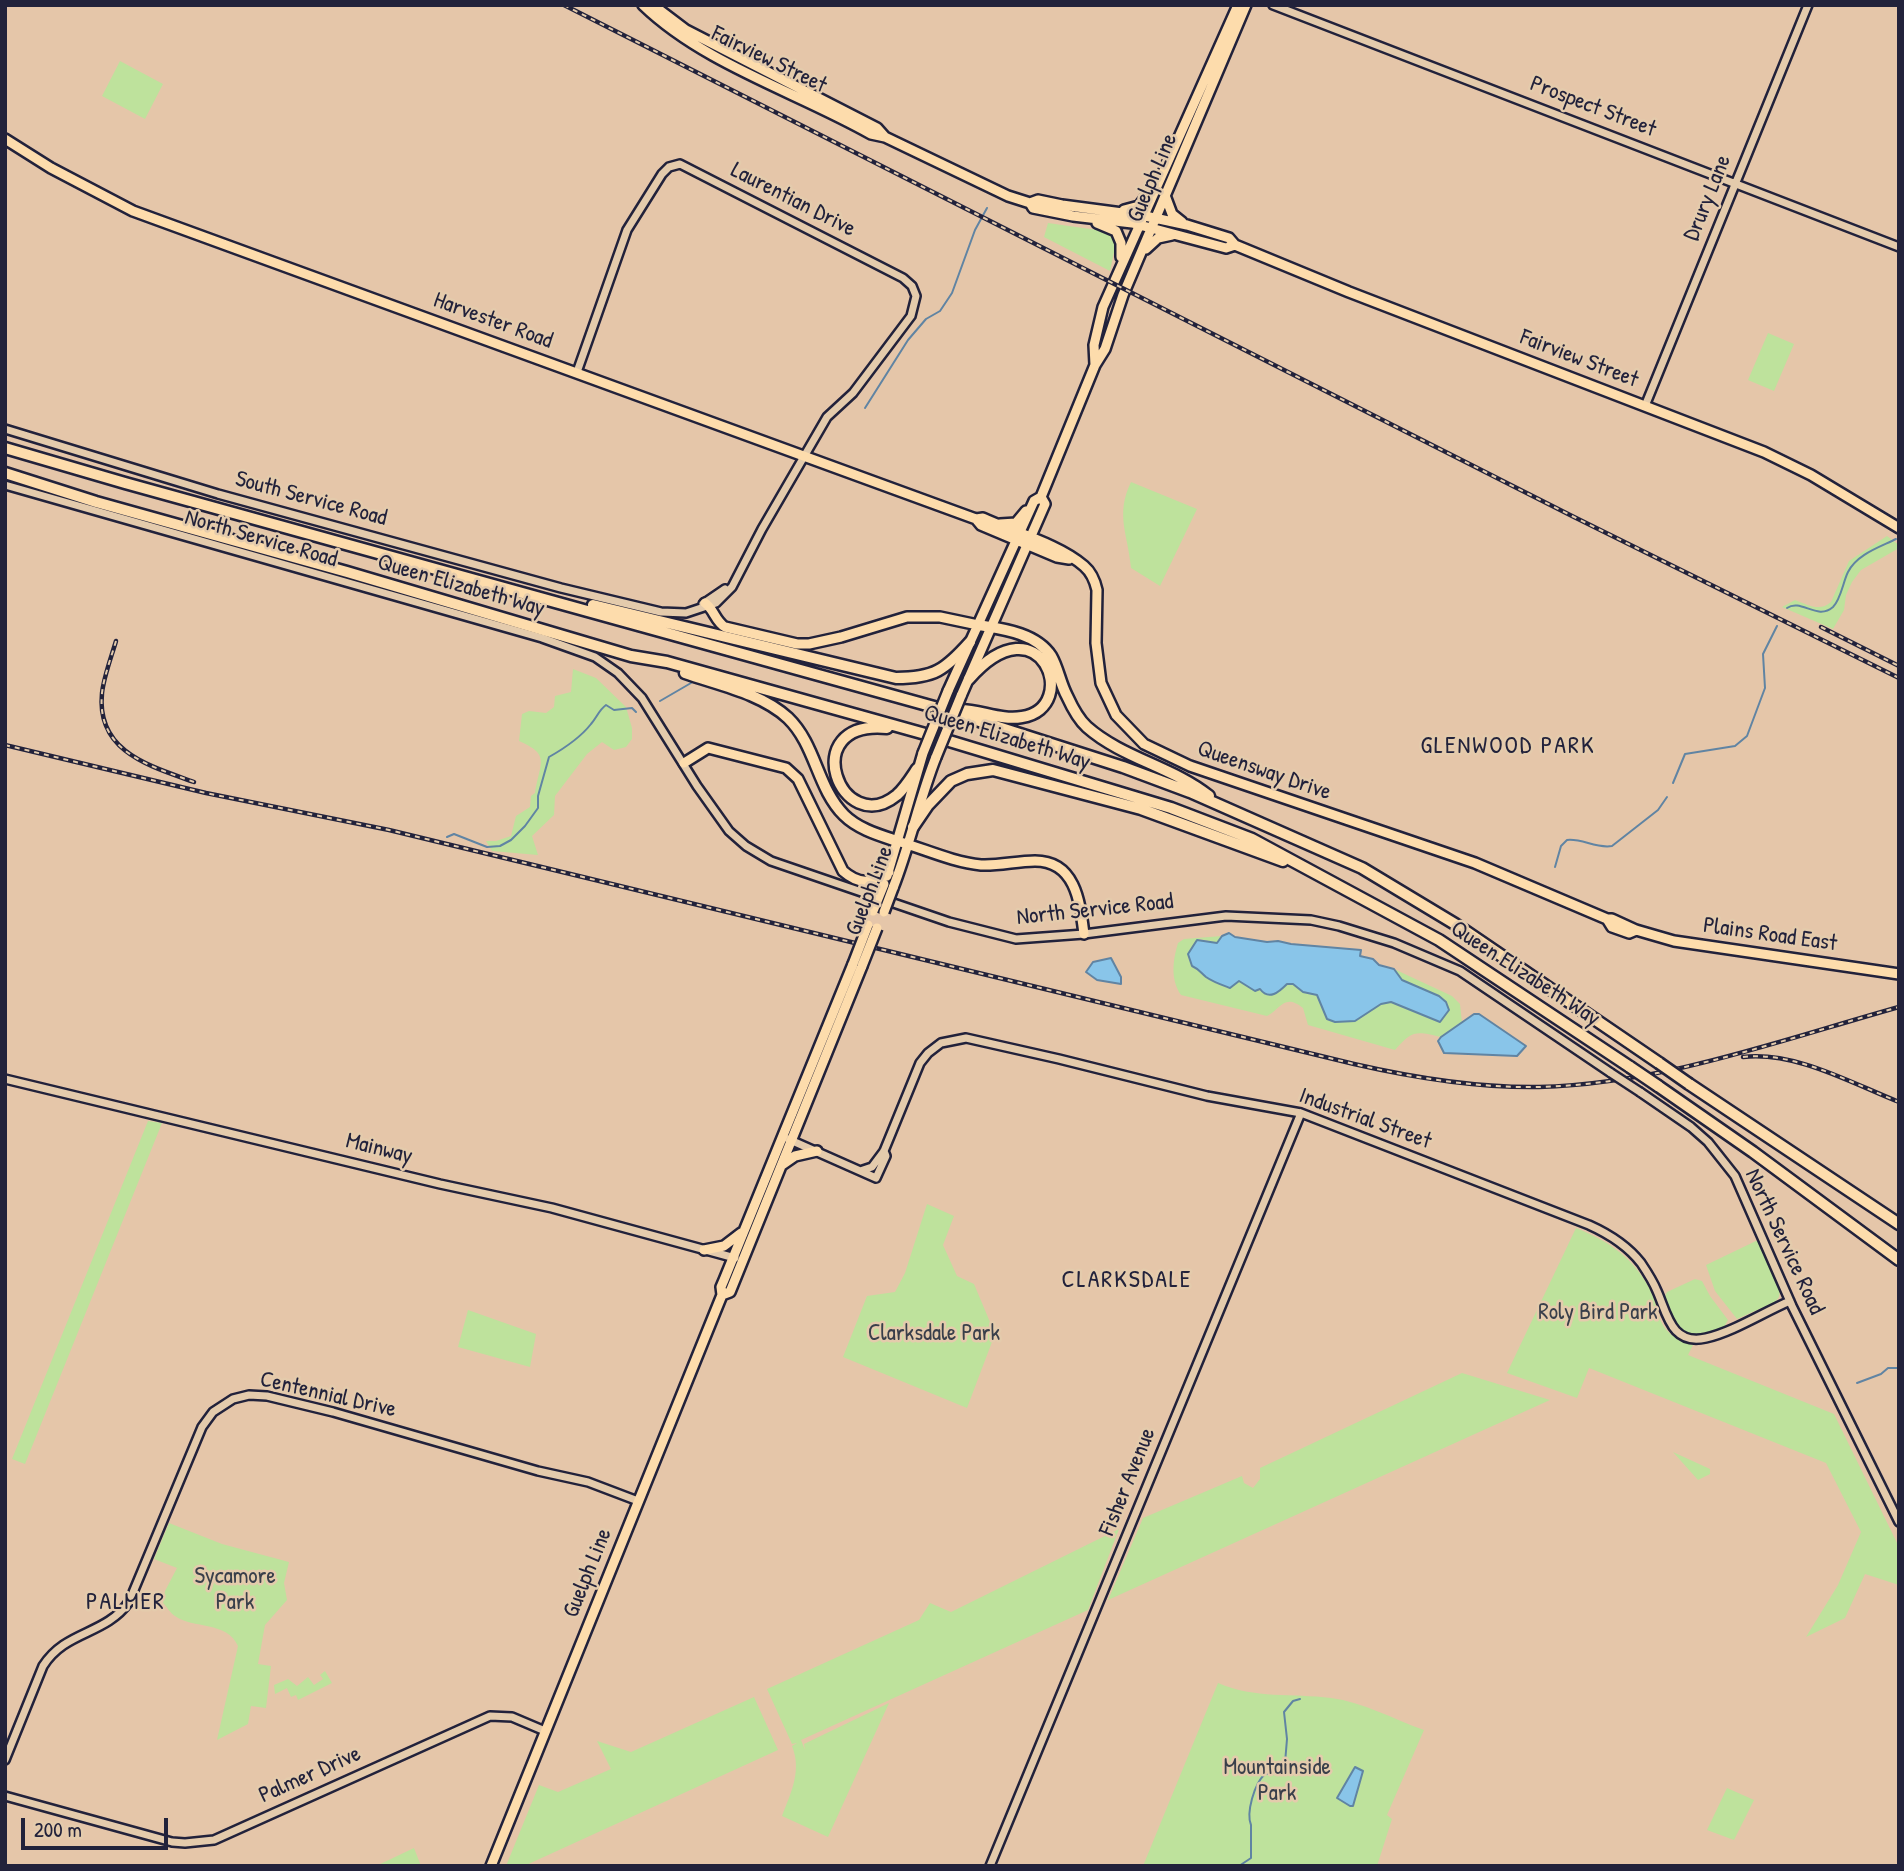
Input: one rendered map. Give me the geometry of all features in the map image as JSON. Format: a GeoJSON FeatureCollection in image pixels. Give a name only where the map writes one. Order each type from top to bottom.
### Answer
{"type":"FeatureCollection","features":[{"type":"Feature","properties":{"kind":"highway","name":"Queen Elizabeth Way"},"geometry":{"type":"LineString","coordinates":[[5,448],[945,710],[1123,767],[1218,803],[1374,875],[1455,924],[1896,1221]]}},
{"type":"Feature","properties":{"kind":"highway","name":"Queen Elizabeth Way"},"geometry":{"type":"LineString","coordinates":[[5,473],[96,502],[347,572],[631,656],[667,662],[936,737],[1171,808],[1252,839],[1439,940],[1753,1152],[1899,1261]]}},
{"type":"Feature","properties":{"kind":"highway"},"geometry":{"type":"LineString","coordinates":[[545,598],[579,602],[896,678],[931,675],[949,664],[970,642]]}},
{"type":"Feature","properties":{"kind":"highway"},"geometry":{"type":"LineString","coordinates":[[978,625],[1027,635],[1041,645],[1051,655],[1074,711],[1088,728],[1109,743],[1193,783],[1218,803]]}},
{"type":"Feature","properties":{"kind":"highway"},"geometry":{"type":"LineString","coordinates":[[945,710],[963,709],[1023,718],[1041,707],[1051,690],[1045,663],[1025,649],[1011,648],[1001,651],[986,661],[970,679]]}},
{"type":"Feature","properties":{"kind":"highway"},"geometry":{"type":"LineString","coordinates":[[631,656],[725,687],[776,709],[803,737],[830,795],[843,814],[863,828],[897,841]]}},
{"type":"Feature","properties":{"kind":"highway"},"geometry":{"type":"LineString","coordinates":[[917,769],[899,794],[882,803],[870,804],[854,800],[843,791],[835,777],[834,766],[842,741],[858,729],[873,726],[936,737]]}},
{"type":"Feature","properties":{"kind":"highway"},"geometry":{"type":"LineString","coordinates":[[913,827],[928,805],[951,781],[967,774],[993,771],[1141,809],[1297,866],[1347,890]]}},
{"type":"Feature","properties":{"kind":"main road","name":"Fairview Street"},"geometry":{"type":"LineString","coordinates":[[643,5],[656,19],[691,43],[871,134],[885,137],[1008,196],[1031,202],[1038,200],[1117,212],[1155,223],[1186,225],[1230,238],[1236,245],[1349,292],[1764,452],[1795,466],[1899,528]]}},
{"type":"Feature","properties":{"kind":"main road","name":"Fairview Street"},"geometry":{"type":"LineString","coordinates":[[653,5],[686,30],[877,128],[885,137]]}},
{"type":"Feature","properties":{"kind":"main road","name":"Guelph Line"},"geometry":{"type":"LineString","coordinates":[[1095,365],[1094,345],[1103,307],[1118,269],[1143,220],[1238,5]]}},
{"type":"Feature","properties":{"kind":"main road","name":"Guelph Line"},"geometry":{"type":"LineString","coordinates":[[888,886],[888,872],[917,769],[948,691],[1037,499],[1095,365],[1105,349],[1121,302],[1246,5]]}},
{"type":"Feature","properties":{"kind":"main road","name":"Harvester Road"},"geometry":{"type":"LineString","coordinates":[[5,139],[51,168],[133,211],[976,519],[983,518],[1019,537]]}},
{"type":"Feature","properties":{"kind":"main road"},"geometry":{"type":"LineString","coordinates":[[1117,212],[1139,206],[1157,184]]}},
{"type":"Feature","properties":{"kind":"main road"},"geometry":{"type":"LineString","coordinates":[[1166,198],[1172,214],[1186,225]]}},
{"type":"Feature","properties":{"kind":"main road","name":"Fairview Street"},"geometry":{"type":"LineString","coordinates":[[1031,202],[1037,209],[1090,217],[1143,220]]}},
{"type":"Feature","properties":{"kind":"main road"},"geometry":{"type":"LineString","coordinates":[[1090,217],[1097,223],[1111,226],[1119,234],[1122,250],[1118,269]]}},
{"type":"Feature","properties":{"kind":"main road","name":"Fairview Street"},"geometry":{"type":"LineString","coordinates":[[1155,223],[1181,235],[1226,248],[1236,245]]}},
{"type":"Feature","properties":{"kind":"main road"},"geometry":{"type":"LineString","coordinates":[[1142,253],[1158,238],[1181,235]]}},
{"type":"Feature","properties":{"kind":"main road","name":"Guelph Line"},"geometry":{"type":"LineString","coordinates":[[738,1259],[792,1140],[888,886],[909,845],[936,757],[1045,504],[1037,499]]}},
{"type":"Feature","properties":{"kind":"main road"},"geometry":{"type":"LineString","coordinates":[[995,524],[1016,523],[1037,499]]}},
{"type":"Feature","properties":{"kind":"main road","name":"Harvester Road"},"geometry":{"type":"LineString","coordinates":[[976,519],[981,525],[1029,541]]}},
{"type":"Feature","properties":{"kind":"main road","name":"Queensway Drive"},"geometry":{"type":"LineString","coordinates":[[1029,541],[1059,550],[1083,565],[1094,579],[1097,590],[1097,663],[1101,683],[1115,715],[1144,744],[1190,766],[1475,863],[1570,903]]}},
{"type":"Feature","properties":{"kind":"main road"},"geometry":{"type":"LineString","coordinates":[[707,605],[717,621],[725,627],[797,644],[831,640],[907,617],[940,617],[978,625]]}},
{"type":"Feature","properties":{"kind":"main road"},"geometry":{"type":"LineString","coordinates":[[684,763],[708,748],[786,768],[798,779],[843,871],[853,879],[865,882],[873,881],[888,872]]}},
{"type":"Feature","properties":{"kind":"main road"},"geometry":{"type":"LineString","coordinates":[[897,841],[958,861],[980,865],[1036,861],[1052,864],[1069,876],[1074,884],[1084,934]]}},
{"type":"Feature","properties":{"kind":"main road","name":"Plains Road East"},"geometry":{"type":"LineString","coordinates":[[1570,903],[1636,930],[1674,941],[1899,974]]}},
{"type":"Feature","properties":{"kind":"main road","name":"Guelph Line"},"geometry":{"type":"LineString","coordinates":[[491,1866],[722,1295],[730,1292],[746,1226],[781,1136],[858,965]]}},
{"type":"Feature","properties":{"kind":"main road"},"geometry":{"type":"LineString","coordinates":[[780,1166],[795,1156],[817,1151]]}},
{"type":"Feature","properties":{"kind":"main road"},"geometry":{"type":"LineString","coordinates":[[704,1250],[730,1243],[746,1226]]}},
{"type":"Feature","properties":{"kind":"street","name":"Prospect Street"},"geometry":{"type":"LineString","coordinates":[[1273,5],[1899,247]]}},
{"type":"Feature","properties":{"kind":"street","name":"Drury Lane"},"geometry":{"type":"LineString","coordinates":[[1645,406],[1808,5]]}},
{"type":"Feature","properties":{"kind":"street","name":"Laurentian Drive"},"geometry":{"type":"LineString","coordinates":[[577,372],[627,230],[662,174],[669,167],[680,164],[904,278],[912,286],[916,296],[911,316],[853,393],[827,417],[804,455]]}},
{"type":"Feature","properties":{"kind":"street","name":"South Service Road"},"geometry":{"type":"LineString","coordinates":[[5,429],[218,494],[670,614],[690,612],[726,594],[735,583],[804,455]]}},
{"type":"Feature","properties":{"kind":"street","name":"North Service Road"},"geometry":{"type":"LineString","coordinates":[[5,485],[572,648],[595,657],[618,673],[642,698],[697,786],[729,831],[746,846],[771,861],[822,880],[1003,937],[1029,939],[1084,934],[1226,916],[1311,920],[1395,943],[1460,971],[1691,1127],[1721,1156],[1735,1177],[1790,1301],[1899,1522]]}},
{"type":"Feature","properties":{"kind":"street","name":"Industrial Street"},"geometry":{"type":"LineString","coordinates":[[860,1171],[872,1167],[884,1151],[920,1063],[936,1047],[958,1038],[1059,1059],[1207,1096],[1301,1113],[1589,1225],[1617,1239],[1630,1250],[1649,1275],[1670,1324],[1690,1338],[1708,1338],[1790,1301]]}},
{"type":"Feature","properties":{"kind":"street","name":"Mainway"},"geometry":{"type":"LineString","coordinates":[[5,1079],[552,1209],[738,1259]]}},
{"type":"Feature","properties":{"kind":"street","name":"Fisher Avenue"},"geometry":{"type":"LineString","coordinates":[[990,1866],[1301,1113]]}},
{"type":"Feature","properties":{"kind":"street"},"geometry":{"type":"LineString","coordinates":[[781,1136],[860,1171]]}},
{"type":"Feature","properties":{"kind":"street","name":"Industrial Street"},"geometry":{"type":"LineString","coordinates":[[860,1171],[876,1178],[886,1156],[884,1151]]}},
{"type":"Feature","properties":{"kind":"street","name":"Centennial Drive"},"geometry":{"type":"LineString","coordinates":[[5,1760],[43,1666],[52,1653],[66,1642],[116,1618],[129,1602],[202,1427],[213,1412],[233,1399],[259,1395],[333,1412],[538,1471],[596,1484],[638,1501]]}},
{"type":"Feature","properties":{"kind":"street","name":"Palmer Drive"},"geometry":{"type":"LineString","coordinates":[[5,1797],[172,1842],[214,1840],[490,1716],[512,1717],[545,1731]]}},
{"type":"Feature","properties":{"kind":"green space"},"geometry":{"type":"Polygon","coordinates":[[[120,61],[163,84],[145,119],[102,96],[120,61]]]}},
{"type":"Feature","properties":{"kind":"green space"},"geometry":{"type":"Polygon","coordinates":[[[1048,223],[1111,232],[1117,238],[1110,271],[1044,237],[1048,223]]]}},
{"type":"Feature","properties":{"kind":"green space"},"geometry":{"type":"Polygon","coordinates":[[[1768,333],[1794,344],[1774,391],[1748,380],[1768,333]]]}},
{"type":"Feature","properties":{"kind":"green space"},"geometry":{"type":"Polygon","coordinates":[[[1131,482],[1197,509],[1160,586],[1131,568],[1123,515],[1131,482]]]}},
{"type":"Feature","properties":{"kind":"green space"},"geometry":{"type":"Polygon","coordinates":[[[1887,536],[1899,545],[1899,548],[1861,570],[1852,582],[1846,595],[1844,610],[1833,629],[1782,607],[1795,600],[1814,607],[1827,605],[1831,602],[1849,561],[1887,536]]]}},
{"type":"Feature","properties":{"kind":"green space"},"geometry":{"type":"Polygon","coordinates":[[[573,669],[596,678],[626,707],[632,739],[626,747],[614,750],[602,742],[587,754],[555,796],[554,815],[532,836],[538,855],[492,851],[486,841],[511,836],[516,816],[530,807],[541,767],[536,751],[519,741],[522,714],[529,711],[546,713],[554,707],[555,696],[571,692],[573,669]]]}},
{"type":"Feature","properties":{"kind":"green space"},"geometry":{"type":"Polygon","coordinates":[[[1222,936],[1218,943],[1200,939],[1188,957],[1192,966],[1239,981],[1255,991],[1293,984],[1303,992],[1317,995],[1342,1020],[1351,1022],[1382,1004],[1391,1002],[1440,1021],[1439,996],[1402,980],[1394,969],[1452,996],[1460,1004],[1462,1023],[1441,1037],[1420,1033],[1410,1036],[1395,1050],[1308,1025],[1303,1008],[1291,1002],[1283,1004],[1267,1016],[1181,995],[1175,983],[1174,969],[1178,943],[1184,939],[1222,936]]]}},
{"type":"Feature","properties":{"kind":"green space"},"geometry":{"type":"Polygon","coordinates":[[[148,1121],[162,1123],[25,1464],[12,1459],[148,1121]]]}},
{"type":"Feature","properties":{"kind":"green space","name":"Clarksdale Park"},"geometry":{"type":"Polygon","coordinates":[[[927,1204],[954,1216],[943,1245],[957,1276],[974,1284],[995,1334],[967,1408],[843,1357],[867,1296],[895,1292],[905,1273],[927,1204]]]}},
{"type":"Feature","properties":{"kind":"green space","name":"Roly Bird Park"},"geometry":{"type":"Polygon","coordinates":[[[1576,1228],[1607,1243],[1633,1265],[1652,1294],[1664,1327],[1670,1334],[1693,1345],[1688,1355],[1834,1414],[1899,1547],[1899,1585],[1865,1574],[1845,1618],[1806,1637],[1838,1585],[1861,1532],[1826,1463],[1589,1368],[1577,1398],[1507,1373],[1576,1228]]]}},
{"type":"Feature","properties":{"kind":"green space"},"geometry":{"type":"Polygon","coordinates":[[[1758,1240],[1780,1291],[1779,1297],[1775,1302],[1737,1319],[1715,1291],[1706,1265],[1758,1240]]]}},
{"type":"Feature","properties":{"kind":"green space"},"geometry":{"type":"Polygon","coordinates":[[[1695,1279],[1702,1281],[1728,1320],[1724,1327],[1712,1332],[1693,1334],[1678,1326],[1673,1319],[1664,1298],[1667,1292],[1695,1279]]]}},
{"type":"Feature","properties":{"kind":"green space"},"geometry":{"type":"Polygon","coordinates":[[[468,1310],[536,1334],[530,1367],[458,1347],[468,1310]]]}},
{"type":"Feature","properties":{"kind":"green space"},"geometry":{"type":"Polygon","coordinates":[[[1462,1373],[1550,1400],[1108,1600],[1143,1518],[1242,1476],[1244,1483],[1253,1488],[1260,1479],[1260,1468],[1462,1373]]]}},
{"type":"Feature","properties":{"kind":"green space"},"geometry":{"type":"Polygon","coordinates":[[[1673,1452],[1710,1469],[1710,1474],[1698,1480],[1673,1452]]]}},
{"type":"Feature","properties":{"kind":"green space","name":"Sycamore Park"},"geometry":{"type":"Polygon","coordinates":[[[169,1523],[222,1544],[289,1562],[284,1583],[287,1600],[265,1625],[258,1664],[271,1666],[266,1708],[251,1706],[248,1724],[217,1740],[238,1646],[233,1638],[218,1629],[182,1620],[173,1615],[163,1603],[165,1591],[177,1568],[154,1559],[169,1523]]]}},
{"type":"Feature","properties":{"kind":"green space"},"geometry":{"type":"Polygon","coordinates":[[[1119,1529],[1088,1610],[801,1740],[805,1750],[804,1744],[889,1703],[828,1837],[782,1816],[796,1773],[792,1746],[797,1743],[792,1744],[767,1689],[919,1620],[930,1603],[951,1612],[1119,1529]]]}},
{"type":"Feature","properties":{"kind":"green space"},"geometry":{"type":"Polygon","coordinates":[[[325,1671],[332,1683],[298,1700],[296,1695],[291,1697],[287,1688],[275,1694],[274,1685],[288,1679],[297,1686],[308,1677],[314,1685],[323,1679],[320,1675],[325,1671]]]}},
{"type":"Feature","properties":{"kind":"green space","name":"Mountainside Park"},"geometry":{"type":"Polygon","coordinates":[[[1218,1683],[1260,1693],[1343,1700],[1424,1730],[1387,1815],[1392,1819],[1377,1866],[1143,1866],[1218,1683]]]}},
{"type":"Feature","properties":{"kind":"green space"},"geometry":{"type":"Polygon","coordinates":[[[754,1697],[778,1750],[524,1866],[506,1866],[539,1785],[558,1792],[611,1769],[597,1741],[631,1752],[754,1697]]]}},
{"type":"Feature","properties":{"kind":"green space"},"geometry":{"type":"Polygon","coordinates":[[[1727,1788],[1754,1800],[1734,1840],[1707,1830],[1727,1788]]]}},
{"type":"Feature","properties":{"kind":"green space"},"geometry":{"type":"Polygon","coordinates":[[[414,1848],[421,1866],[376,1866],[414,1848]]]}},
{"type":"Feature","properties":{"kind":"water"},"geometry":{"type":"Polygon","coordinates":[[[1229,933],[1235,937],[1267,942],[1361,950],[1360,956],[1394,969],[1402,980],[1439,996],[1446,1002],[1449,1010],[1440,1022],[1391,1002],[1381,1004],[1355,1021],[1335,1022],[1327,1019],[1317,995],[1303,992],[1293,984],[1287,984],[1270,995],[1260,989],[1255,991],[1239,981],[1230,988],[1209,979],[1192,966],[1188,954],[1197,940],[1217,943],[1222,936],[1229,933]]]}},
{"type":"Feature","properties":{"kind":"water"},"geometry":{"type":"Polygon","coordinates":[[[1111,958],[1121,977],[1121,984],[1097,980],[1086,972],[1093,962],[1111,958]]]}},
{"type":"Feature","properties":{"kind":"water"},"geometry":{"type":"Polygon","coordinates":[[[1474,1014],[1479,1014],[1526,1046],[1517,1056],[1444,1053],[1438,1041],[1441,1037],[1474,1014]]]}},
{"type":"Feature","properties":{"kind":"water"},"geometry":{"type":"Polygon","coordinates":[[[1355,1767],[1363,1771],[1353,1806],[1350,1806],[1337,1798],[1355,1767]]]}},
{"type":"Feature","properties":{"kind":"waterway"},"geometry":{"type":"LineString","coordinates":[[865,408],[908,340],[926,319],[940,311],[952,293],[975,230],[987,208]]}},
{"type":"Feature","properties":{"kind":"waterway"},"geometry":{"type":"LineString","coordinates":[[1787,608],[1798,606],[1827,611],[1838,600],[1846,576],[1857,560],[1896,539]]}},
{"type":"Feature","properties":{"kind":"waterway"},"geometry":{"type":"LineString","coordinates":[[1673,783],[1685,754],[1735,746],[1747,736],[1765,688],[1763,654],[1777,626]]}},
{"type":"Feature","properties":{"kind":"waterway"},"geometry":{"type":"LineString","coordinates":[[660,701],[691,683]]}},
{"type":"Feature","properties":{"kind":"waterway"},"geometry":{"type":"LineString","coordinates":[[447,837],[454,834],[487,847],[500,846],[511,840],[538,808],[538,796],[549,757],[582,734],[606,705],[614,710],[632,708],[636,712]]}},
{"type":"Feature","properties":{"kind":"waterway"},"geometry":{"type":"LineString","coordinates":[[1555,867],[1561,846],[1567,840],[1612,846],[1658,810],[1667,797]]}},
{"type":"Feature","properties":{"kind":"waterway"},"geometry":{"type":"LineString","coordinates":[[1857,1383],[1881,1374],[1888,1368],[1899,1368]]}},
{"type":"Feature","properties":{"kind":"waterway"},"geometry":{"type":"LineString","coordinates":[[1239,1866],[1251,1858],[1250,1806],[1254,1791],[1265,1774],[1270,1774],[1285,1763],[1287,1739],[1284,1712],[1293,1701],[1300,1699]]}},
{"type":"Feature","properties":{"kind":"railway"},"geometry":{"type":"LineString","coordinates":[[564,5],[1572,516],[1899,678]]}},
{"type":"Feature","properties":{"kind":"railway"},"geometry":{"type":"LineString","coordinates":[[1821,627],[1899,666]]}},
{"type":"Feature","properties":{"kind":"railway"},"geometry":{"type":"LineString","coordinates":[[116,641],[102,693],[102,713],[108,730],[129,754],[160,770],[194,782]]}},
{"type":"Feature","properties":{"kind":"railway"},"geometry":{"type":"LineString","coordinates":[[5,745],[206,793],[389,830],[1354,1064],[1446,1081],[1539,1087],[1631,1078],[1721,1058],[1899,1007]]}},
{"type":"Feature","properties":{"kind":"railway"},"geometry":{"type":"LineString","coordinates":[[1743,1057],[1763,1056],[1803,1064],[1899,1102]]}},
{"type":"Feature","properties":{"kind":"district","name":"GLENWOOD PARK"},"geometry":{"type":"Point","coordinates":[1508,747]}},
{"type":"Feature","properties":{"kind":"district","name":"CLARKSDALE"},"geometry":{"type":"Point","coordinates":[1127,1281]}},
{"type":"Feature","properties":{"kind":"district","name":"PALMER"},"geometry":{"type":"Point","coordinates":[126,1603]}}]}
